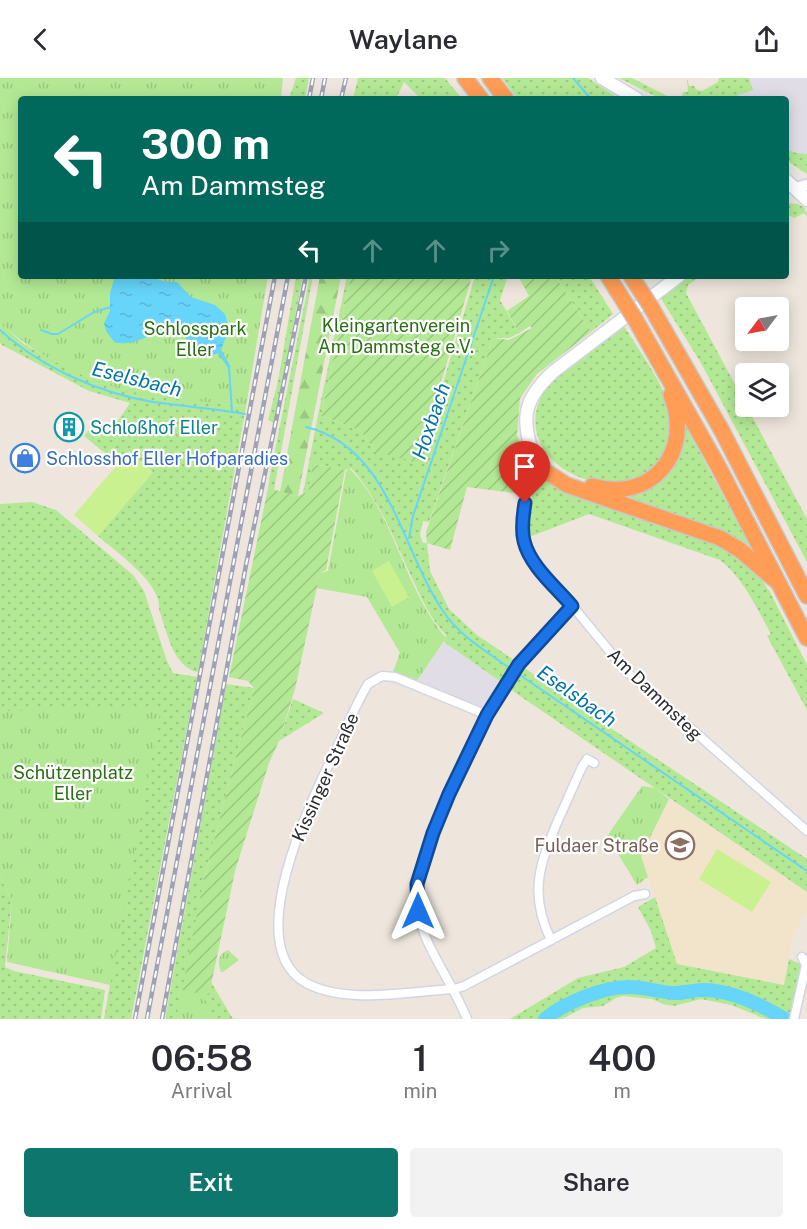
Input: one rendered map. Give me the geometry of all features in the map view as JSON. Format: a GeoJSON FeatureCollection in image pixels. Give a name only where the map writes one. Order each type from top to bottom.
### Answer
{"type":"FeatureCollection","features":[{"type":"Feature","properties":{"kind":"highway"},"geometry":{"type":"LineString","coordinates":[[465,78],[479,96]]}},
{"type":"Feature","properties":{"kind":"highway"},"geometry":{"type":"LineString","coordinates":[[490,78],[504,96]]}},
{"type":"Feature","properties":{"kind":"highway"},"geometry":{"type":"LineString","coordinates":[[610,279],[661,363],[807,638]]}},
{"type":"Feature","properties":{"kind":"highway"},"geometry":{"type":"LineString","coordinates":[[633,279],[722,431],[807,596]]}},
{"type":"Feature","properties":{"kind":"highway"},"geometry":{"type":"LineString","coordinates":[[535,448],[554,468],[573,480],[599,488],[625,489],[649,480],[668,462],[675,448],[678,434],[675,404],[661,363]]}},
{"type":"Feature","properties":{"kind":"highway"},"geometry":{"type":"LineString","coordinates":[[535,448],[545,471],[567,485],[728,542],[777,581]]}},
{"type":"Feature","properties":{"kind":"highway"},"geometry":{"type":"LineString","coordinates":[[779,542],[807,573]]}},
{"type":"Feature","properties":{"kind":"main road"},"geometry":{"type":"LineString","coordinates":[[602,78],[632,96]]}},
{"type":"Feature","properties":{"kind":"main road"},"geometry":{"type":"LineString","coordinates":[[794,187],[807,200]]}},
{"type":"Feature","properties":{"kind":"main road"},"geometry":{"type":"LineString","coordinates":[[535,448],[533,418],[542,385],[553,372],[675,279]]}},
{"type":"Feature","properties":{"kind":"street","name":"Am Dammsteg"},"geometry":{"type":"LineString","coordinates":[[525,503],[523,524],[527,549],[544,574],[626,671],[807,831]]}},
{"type":"Feature","properties":{"kind":"street"},"geometry":{"type":"LineString","coordinates":[[467,1019],[422,928],[416,900],[417,884],[442,810],[487,715],[519,664],[572,606]]}},
{"type":"Feature","properties":{"kind":"street","name":"Kissinger Straße"},"geometry":{"type":"LineString","coordinates":[[454,989],[342,995],[307,983],[291,971],[282,955],[278,936],[280,903],[286,873],[307,810],[356,706],[371,681],[382,676],[395,677],[487,715]]}},
{"type":"Feature","properties":{"kind":"street"},"geometry":{"type":"LineString","coordinates":[[551,940],[543,922],[539,898],[539,874],[543,856],[586,759],[594,763]]}},
{"type":"Feature","properties":{"kind":"street"},"geometry":{"type":"LineString","coordinates":[[454,989],[464,986],[634,896],[645,894]]}},
{"type":"Feature","properties":{"kind":"street"},"geometry":{"type":"LineString","coordinates":[[795,1016],[806,965],[802,957]]}},
{"type":"Feature","properties":{"kind":"shaded area"},"geometry":{"type":"Polygon","coordinates":[[[734,78],[807,78],[807,173],[789,162],[789,96],[695,96],[734,78]]]}},
{"type":"Feature","properties":{"kind":"shaded area"},"geometry":{"type":"Polygon","coordinates":[[[444,642],[501,682],[484,708],[480,709],[416,682],[444,642]]]}},
{"type":"Feature","properties":{"kind":"shaded area"},"geometry":{"type":"Polygon","coordinates":[[[669,799],[807,892],[807,913],[792,941],[784,985],[676,964],[641,856],[669,799]]]}},
{"type":"Feature","properties":{"kind":"green space","name":"Schlosspark Eller"},"geometry":{"type":"Polygon","coordinates":[[[0,78],[283,78],[281,96],[18,96],[18,279],[267,279],[246,407],[155,396],[113,387],[54,361],[2,325],[0,327],[0,78]]]}},
{"type":"Feature","properties":{"kind":"green space"},"geometry":{"type":"Polygon","coordinates":[[[296,78],[309,78],[306,96],[290,96],[296,78]]]}},
{"type":"Feature","properties":{"kind":"green space"},"geometry":{"type":"Polygon","coordinates":[[[358,78],[445,78],[460,96],[418,96],[404,82],[397,96],[354,96],[358,78]]]}},
{"type":"Feature","properties":{"kind":"green space"},"geometry":{"type":"Polygon","coordinates":[[[502,78],[588,78],[615,96],[516,96],[502,78]]]}},
{"type":"Feature","properties":{"kind":"green space"},"geometry":{"type":"Polygon","coordinates":[[[619,78],[632,78],[667,96],[655,96],[619,78]]]}},
{"type":"Feature","properties":{"kind":"green space"},"geometry":{"type":"Polygon","coordinates":[[[687,78],[689,86],[702,91],[718,82],[719,78],[749,78],[753,90],[738,96],[682,96],[683,92],[688,92],[687,78]]]}},
{"type":"Feature","properties":{"kind":"green space"},"geometry":{"type":"Polygon","coordinates":[[[789,150],[807,154],[807,174],[789,162],[789,150]]]}},
{"type":"Feature","properties":{"kind":"green space"},"geometry":{"type":"Polygon","coordinates":[[[789,203],[798,204],[805,208],[807,217],[804,213],[794,218],[789,216],[789,203]]]}},
{"type":"Feature","properties":{"kind":"green space"},"geometry":{"type":"Polygon","coordinates":[[[295,279],[302,279],[274,423],[268,420],[278,381],[295,279]]]}},
{"type":"Feature","properties":{"kind":"green space"},"geometry":{"type":"Polygon","coordinates":[[[309,279],[312,279],[274,490],[268,488],[309,279]]]}},
{"type":"Feature","properties":{"kind":"green space"},"geometry":{"type":"Polygon","coordinates":[[[319,279],[340,279],[298,496],[280,492],[319,279]]]}},
{"type":"Feature","properties":{"kind":"green space"},"geometry":{"type":"Polygon","coordinates":[[[346,279],[350,279],[321,416],[360,430],[376,452],[423,448],[422,453],[474,279],[507,279],[500,300],[519,333],[509,338],[493,338],[429,522],[423,521],[420,535],[423,543],[427,543],[430,571],[449,609],[477,635],[517,662],[501,682],[444,642],[446,635],[426,607],[378,506],[351,468],[345,470],[314,464],[269,670],[346,279]]]}},
{"type":"Feature","properties":{"kind":"green space","name":"Kleingartenverein Am Dammsteg e.V."},"geometry":{"type":"Polygon","coordinates":[[[350,279],[471,279],[421,452],[416,462],[376,452],[360,430],[321,416],[350,279]]]}},
{"type":"Feature","properties":{"kind":"green space"},"geometry":{"type":"Polygon","coordinates":[[[520,279],[557,279],[591,332],[537,374],[520,398],[517,435],[524,458],[521,494],[467,487],[450,550],[427,543],[426,532],[493,338],[509,340],[532,328],[530,326],[519,333],[507,311],[529,296],[520,279]]]}},
{"type":"Feature","properties":{"kind":"green space"},"geometry":{"type":"Polygon","coordinates":[[[557,279],[591,279],[613,314],[591,332],[557,279]]]}},
{"type":"Feature","properties":{"kind":"green space"},"geometry":{"type":"Polygon","coordinates":[[[683,279],[697,279],[688,285],[686,293],[735,385],[735,417],[752,417],[807,519],[807,562],[701,363],[660,297],[683,279]]]}},
{"type":"Feature","properties":{"kind":"green space"},"geometry":{"type":"Polygon","coordinates":[[[2,325],[24,344],[94,379],[129,390],[246,407],[198,672],[182,664],[177,656],[168,638],[154,590],[146,579],[98,536],[153,472],[129,451],[118,464],[84,436],[96,421],[110,432],[130,403],[89,391],[2,345],[0,327],[2,325]]]}},
{"type":"Feature","properties":{"kind":"green space"},"geometry":{"type":"Polygon","coordinates":[[[624,326],[668,400],[674,423],[673,434],[666,456],[638,480],[628,483],[595,482],[561,467],[548,455],[540,441],[536,425],[537,407],[546,388],[562,370],[624,326]]]}},
{"type":"Feature","properties":{"kind":"green space"},"geometry":{"type":"Polygon","coordinates":[[[684,423],[754,553],[576,486],[563,477],[592,488],[650,483],[684,423]]]}},
{"type":"Feature","properties":{"kind":"green space"},"geometry":{"type":"Polygon","coordinates":[[[129,451],[153,472],[98,536],[74,515],[129,451]]]}},
{"type":"Feature","properties":{"kind":"green space"},"geometry":{"type":"Polygon","coordinates":[[[313,464],[345,470],[326,570],[320,573],[295,689],[235,871],[209,995],[182,990],[204,878],[254,688],[248,681],[229,677],[268,488],[298,496],[308,492],[313,464]]]}},
{"type":"Feature","properties":{"kind":"green space"},"geometry":{"type":"Polygon","coordinates":[[[534,465],[714,538],[757,573],[770,592],[807,665],[807,710],[767,636],[771,634],[755,604],[736,576],[720,560],[589,514],[532,536],[526,532],[534,465]]]}},
{"type":"Feature","properties":{"kind":"green space"},"geometry":{"type":"Polygon","coordinates":[[[349,468],[377,506],[419,597],[446,638],[416,682],[393,672],[400,653],[367,597],[316,588],[320,573],[328,571],[346,472],[349,468]]]}},
{"type":"Feature","properties":{"kind":"green space"},"geometry":{"type":"Polygon","coordinates":[[[32,502],[56,510],[133,575],[144,591],[173,673],[197,677],[131,1019],[104,1019],[121,918],[0,711],[0,504],[32,502]]]}},
{"type":"Feature","properties":{"kind":"green space"},"geometry":{"type":"Polygon","coordinates":[[[389,561],[409,597],[392,607],[372,571],[389,561]]]}},
{"type":"Feature","properties":{"kind":"green space"},"geometry":{"type":"Polygon","coordinates":[[[521,665],[558,693],[807,859],[807,892],[507,687],[521,665]]]}},
{"type":"Feature","properties":{"kind":"green space"},"geometry":{"type":"Polygon","coordinates":[[[226,684],[254,688],[204,878],[209,995],[211,982],[233,1019],[165,1019],[226,684]]]}},
{"type":"Feature","properties":{"kind":"green space"},"geometry":{"type":"Polygon","coordinates":[[[293,699],[324,713],[279,741],[293,699]]]}},
{"type":"Feature","properties":{"kind":"green space","name":"Schützenplatz Eller"},"geometry":{"type":"Polygon","coordinates":[[[161,707],[110,985],[7,962],[12,900],[0,876],[0,711],[161,707]]]}},
{"type":"Feature","properties":{"kind":"green space"},"geometry":{"type":"Polygon","coordinates":[[[642,786],[655,788],[669,799],[641,856],[648,877],[637,885],[607,836],[642,786]]]}},
{"type":"Feature","properties":{"kind":"green space"},"geometry":{"type":"Polygon","coordinates":[[[717,849],[771,882],[752,912],[699,879],[717,849]]]}},
{"type":"Feature","properties":{"kind":"green space"},"geometry":{"type":"Polygon","coordinates":[[[0,876],[12,900],[5,967],[14,971],[105,990],[101,1019],[0,1019],[0,876]]]}},
{"type":"Feature","properties":{"kind":"green space"},"geometry":{"type":"Polygon","coordinates":[[[655,897],[677,964],[784,985],[789,959],[801,964],[791,1019],[766,1019],[731,1005],[701,999],[674,1006],[652,999],[623,996],[603,1006],[583,1008],[562,1019],[510,1019],[578,978],[624,967],[656,948],[651,931],[638,907],[655,897]]]}},
{"type":"Feature","properties":{"kind":"green space"},"geometry":{"type":"Polygon","coordinates":[[[228,950],[239,960],[221,972],[219,959],[228,950]]]}},
{"type":"Feature","properties":{"kind":"green space"},"geometry":{"type":"Polygon","coordinates":[[[182,990],[202,994],[216,1019],[176,1019],[182,990]]]}},
{"type":"Feature","properties":{"kind":"water"},"geometry":{"type":"Polygon","coordinates":[[[114,279],[158,279],[177,282],[191,297],[215,305],[225,314],[229,329],[221,350],[231,367],[228,368],[218,353],[208,357],[199,356],[187,339],[175,333],[167,332],[131,342],[114,342],[106,331],[104,323],[110,311],[110,293],[114,279]]]}},
{"type":"Feature","properties":{"kind":"waterway","name":"Hoxbach"},"geometry":{"type":"LineString","coordinates":[[573,78],[588,96]]}},
{"type":"Feature","properties":{"kind":"waterway","name":"Hoxbach"},"geometry":{"type":"LineString","coordinates":[[409,538],[413,516],[493,279]]}},
{"type":"Feature","properties":{"kind":"waterway"},"geometry":{"type":"LineString","coordinates":[[41,330],[58,334],[94,312],[111,307]]}},
{"type":"Feature","properties":{"kind":"waterway","name":"Eselsbach"},"geometry":{"type":"LineString","coordinates":[[0,330],[33,356],[91,385],[153,402],[245,414]]}},
{"type":"Feature","properties":{"kind":"waterway"},"geometry":{"type":"LineString","coordinates":[[229,367],[232,412]]}},
{"type":"Feature","properties":{"kind":"waterway","name":"Eselsbach"},"geometry":{"type":"LineString","coordinates":[[306,427],[334,438],[357,456],[375,478],[390,504],[428,586],[443,611],[466,636],[512,670]]}},
{"type":"Feature","properties":{"kind":"waterway","name":"Eselsbach"},"geometry":{"type":"LineString","coordinates":[[517,673],[807,871]]}},
{"type":"Feature","properties":{"kind":"waterway"},"geometry":{"type":"LineString","coordinates":[[545,1019],[563,1007],[585,997],[620,987],[670,993],[703,990],[725,993],[756,1004],[785,1019]]}},
{"type":"Feature","properties":{"kind":"railway"},"geometry":{"type":"LineString","coordinates":[[310,96],[313,78]]}},
{"type":"Feature","properties":{"kind":"railway"},"geometry":{"type":"LineString","coordinates":[[322,96],[325,78]]}},
{"type":"Feature","properties":{"kind":"railway"},"geometry":{"type":"LineString","coordinates":[[342,96],[346,78]]}},
{"type":"Feature","properties":{"kind":"railway"},"geometry":{"type":"LineString","coordinates":[[135,1019],[274,279]]}},
{"type":"Feature","properties":{"kind":"railway"},"geometry":{"type":"LineString","coordinates":[[147,1019],[287,279]]}},
{"type":"Feature","properties":{"kind":"railway"},"geometry":{"type":"LineString","coordinates":[[162,1019],[246,565],[305,279]]}},
{"type":"Feature","properties":{"kind":"place","name":"Schloßhof Eller"},"geometry":{"type":"Point","coordinates":[69,427]}},
{"type":"Feature","properties":{"kind":"place","name":"Schlosshof Eller Hofparadies"},"geometry":{"type":"Point","coordinates":[25,458]}},
{"type":"Feature","properties":{"kind":"place","name":"Fuldaer Straße"},"geometry":{"type":"Point","coordinates":[680,845]}},
{"type":"Feature","properties":{"kind":"route"},"geometry":{"type":"LineString","coordinates":[[418,911],[417,884],[433,833],[487,715],[519,664],[572,606],[544,574],[527,549],[523,524],[525,503]]}}]}
